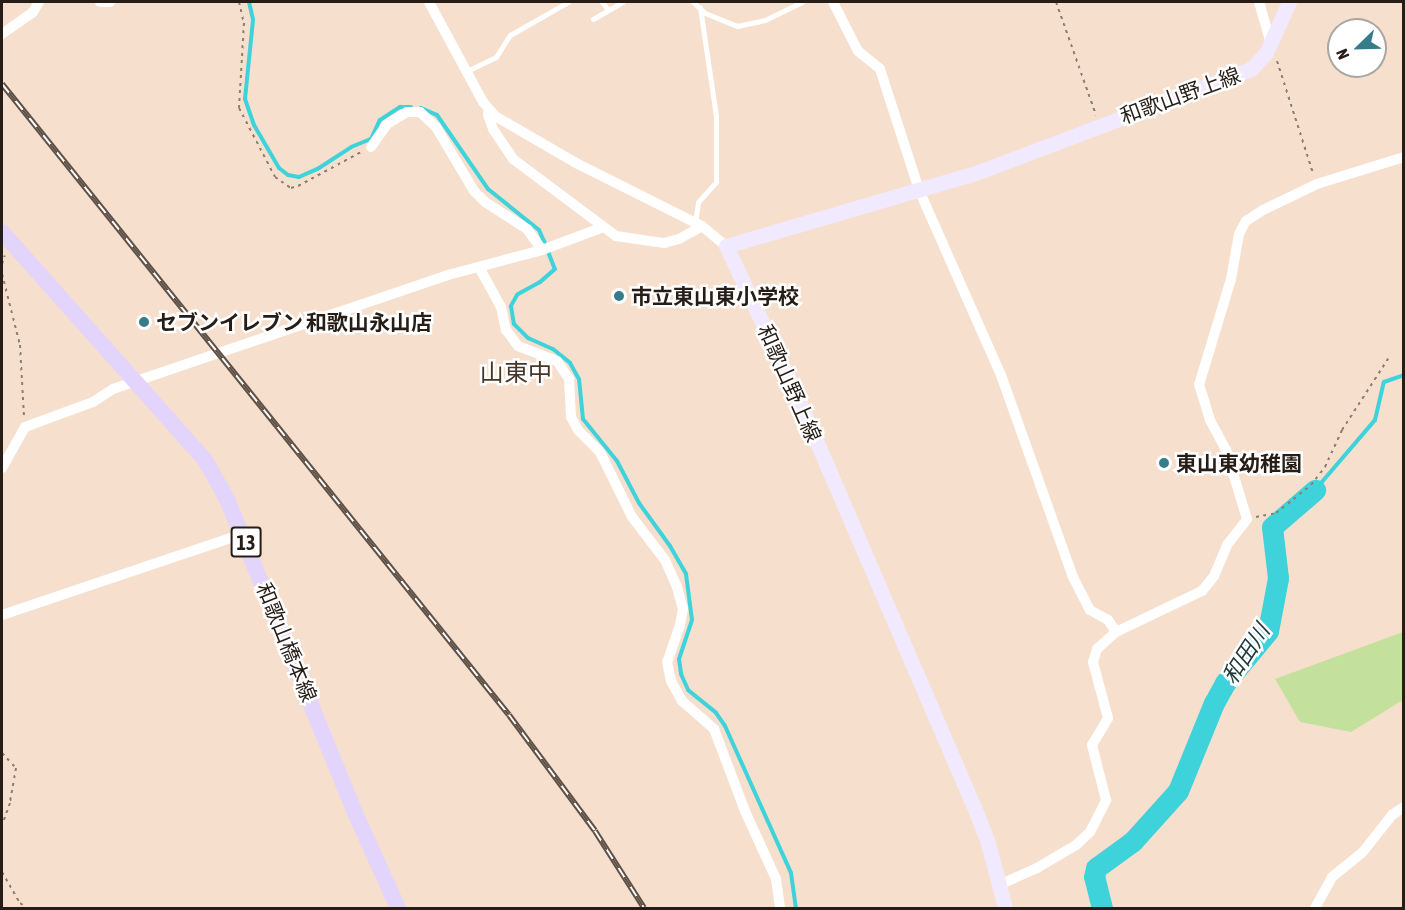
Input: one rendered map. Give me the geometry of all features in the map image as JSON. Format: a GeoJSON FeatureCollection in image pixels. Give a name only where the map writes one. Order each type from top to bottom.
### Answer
{"type":"FeatureCollection","features":[{"type":"Feature","properties":{"kind":"main road","name":"和歌山野上線"},"geometry":{"type":"LineString","coordinates":[[1005,909],[977,814],[797,396],[726,246],[976,173],[1251,69],[1266,53],[1289,2]]}},
{"type":"Feature","properties":{"kind":"main road","name":"和歌山橋本線"},"geometry":{"type":"LineString","coordinates":[[2,232],[205,460],[227,499],[356,815],[398,909]]}},
{"type":"Feature","properties":{"kind":"street"},"geometry":{"type":"LineString","coordinates":[[2,34],[33,12],[39,2]]}},
{"type":"Feature","properties":{"kind":"street"},"geometry":{"type":"LineString","coordinates":[[100,2],[110,2]]}},
{"type":"Feature","properties":{"kind":"street"},"geometry":{"type":"LineString","coordinates":[[429,2],[495,116],[576,163],[699,225],[726,246]]}},
{"type":"Feature","properties":{"kind":"street"},"geometry":{"type":"LineString","coordinates":[[833,2],[858,51],[880,69],[920,190],[1001,375],[1073,577],[1090,610],[1108,620],[1116,632]]}},
{"type":"Feature","properties":{"kind":"street"},"geometry":{"type":"LineString","coordinates":[[1259,2],[1270,40]]}},
{"type":"Feature","properties":{"kind":"street"},"geometry":{"type":"LineString","coordinates":[[489,109],[488,115],[494,129],[513,159],[602,228],[616,236],[630,240],[664,243],[679,239],[699,225]]}},
{"type":"Feature","properties":{"kind":"street"},"geometry":{"type":"LineString","coordinates":[[371,147],[387,124],[407,112],[420,112],[436,127],[474,191],[485,202],[527,230],[542,250]]}},
{"type":"Feature","properties":{"kind":"street"},"geometry":{"type":"LineString","coordinates":[[999,885],[1037,868],[1076,845],[1089,832],[1106,800],[1092,745],[1108,718],[1093,662],[1096,649],[1116,632],[1202,591],[1214,576],[1227,545],[1247,519],[1226,450],[1210,420],[1199,385],[1231,279],[1239,234],[1246,221],[1263,210],[1317,184],[1404,157]]}},
{"type":"Feature","properties":{"kind":"street"},"geometry":{"type":"LineString","coordinates":[[2,468],[25,427],[93,402],[113,389],[135,380],[448,275],[542,250],[602,228]]}},
{"type":"Feature","properties":{"kind":"street"},"geometry":{"type":"LineString","coordinates":[[479,267],[501,307],[506,330],[518,346],[556,361],[570,379],[571,417],[578,430],[600,452],[632,517],[665,560],[677,587],[683,609],[667,662],[671,681],[682,701],[714,729],[745,811],[776,879],[780,909]]}},
{"type":"Feature","properties":{"kind":"street"},"geometry":{"type":"LineString","coordinates":[[2,615],[242,534]]}},
{"type":"Feature","properties":{"kind":"street"},"geometry":{"type":"LineString","coordinates":[[1315,909],[1332,877],[1362,853],[1392,815],[1404,807]]}},
{"type":"Feature","properties":{"kind":"lane"},"geometry":{"type":"LineString","coordinates":[[467,71],[496,57],[510,35],[568,2]]}},
{"type":"Feature","properties":{"kind":"lane"},"geometry":{"type":"LineString","coordinates":[[602,2],[608,10]]}},
{"type":"Feature","properties":{"kind":"lane"},"geometry":{"type":"LineString","coordinates":[[592,19],[623,2]]}},
{"type":"Feature","properties":{"kind":"lane"},"geometry":{"type":"LineString","coordinates":[[693,2],[705,13],[737,26],[765,20],[802,2]]}},
{"type":"Feature","properties":{"kind":"lane"},"geometry":{"type":"LineString","coordinates":[[699,225],[698,202],[716,182],[716,116],[700,7]]}},
{"type":"Feature","properties":{"kind":"path"},"geometry":{"type":"LineString","coordinates":[[239,2],[244,23],[239,108],[275,177],[291,188],[298,186],[371,147]]}},
{"type":"Feature","properties":{"kind":"path"},"geometry":{"type":"LineString","coordinates":[[1056,2],[1100,125]]}},
{"type":"Feature","properties":{"kind":"path"},"geometry":{"type":"LineString","coordinates":[[1270,40],[1317,184]]}},
{"type":"Feature","properties":{"kind":"path"},"geometry":{"type":"LineString","coordinates":[[2,274],[20,345],[25,427]]}},
{"type":"Feature","properties":{"kind":"path"},"geometry":{"type":"LineString","coordinates":[[1247,519],[1275,513],[1311,485],[1325,467],[1342,430],[1388,359]]}},
{"type":"Feature","properties":{"kind":"path"},"geometry":{"type":"LineString","coordinates":[[2,753],[16,768],[10,803],[2,825]]}},
{"type":"Feature","properties":{"kind":"path"},"geometry":{"type":"LineString","coordinates":[[2,872],[27,909]]}},
{"type":"Feature","properties":{"kind":"green space"},"geometry":{"type":"Polygon","coordinates":[[[1403,632],[1403,700],[1351,732],[1300,722],[1275,679],[1403,632]]]}},
{"type":"Feature","properties":{"kind":"waterway"},"geometry":{"type":"LineString","coordinates":[[249,2],[253,20],[245,99],[254,125],[279,168],[288,175],[299,177],[319,168],[351,147],[371,139],[380,120],[400,107],[411,107]]}},
{"type":"Feature","properties":{"kind":"waterway"},"geometry":{"type":"LineString","coordinates":[[421,108],[437,115],[488,189],[539,230],[555,269],[540,282],[517,295],[511,306],[514,324],[528,338],[553,349],[570,363],[579,379],[583,419],[617,461],[639,503],[670,546],[686,574],[692,620],[679,659],[681,674],[688,690],[716,713],[725,726],[791,873],[796,908]]}},
{"type":"Feature","properties":{"kind":"waterway","name":"和田川"},"geometry":{"type":"LineString","coordinates":[[1315,490],[1375,420],[1384,382],[1404,375]]}},
{"type":"Feature","properties":{"kind":"waterway","name":"和田川"},"geometry":{"type":"LineString","coordinates":[[1102,908],[1094,877],[1096,868],[1133,841],[1178,791],[1214,703],[1225,683],[1268,631],[1278,578],[1272,527],[1315,490]]}},
{"type":"Feature","properties":{"kind":"railway"},"geometry":{"type":"LineString","coordinates":[[2,84],[509,715],[595,831],[644,908]]}},
{"type":"Feature","properties":{"kind":"place","name":"市立東山東小学校"},"geometry":{"type":"Point","coordinates":[619,296]}},
{"type":"Feature","properties":{"kind":"place","name":"セブンイレブン 和歌山永山店"},"geometry":{"type":"Point","coordinates":[144,322]}},
{"type":"Feature","properties":{"kind":"place","name":"東山東幼稚園"},"geometry":{"type":"Point","coordinates":[1164,463]}},
{"type":"Feature","properties":{"kind":"district","name":"山東中"},"geometry":{"type":"Point","coordinates":[516,373]}}]}
